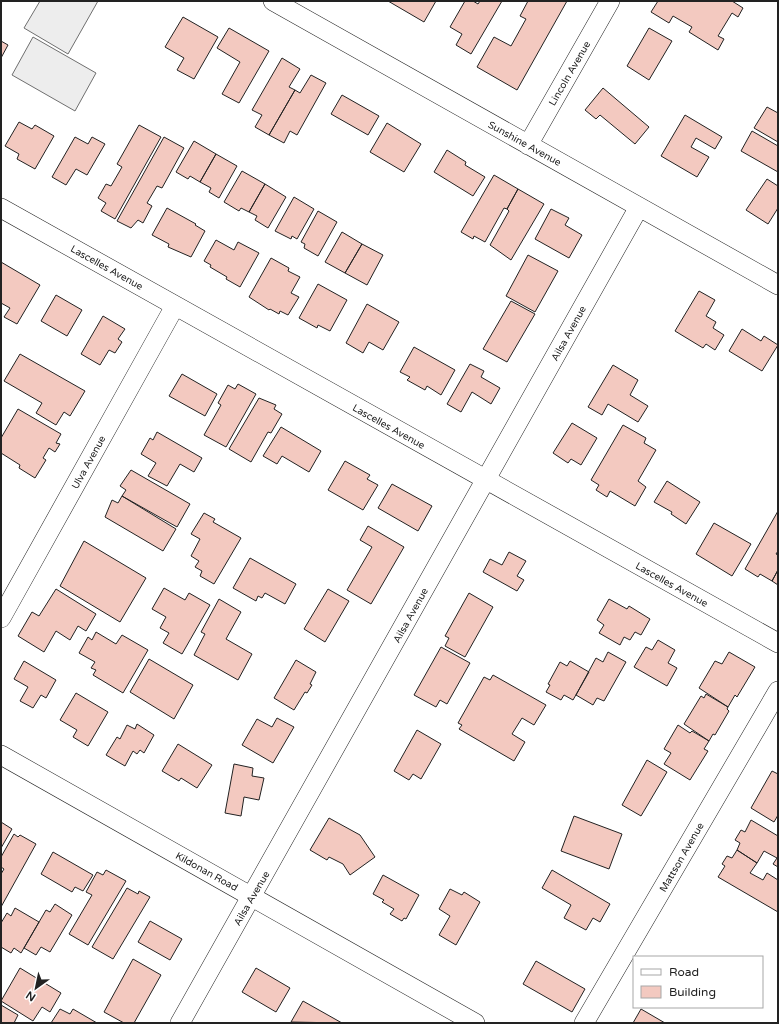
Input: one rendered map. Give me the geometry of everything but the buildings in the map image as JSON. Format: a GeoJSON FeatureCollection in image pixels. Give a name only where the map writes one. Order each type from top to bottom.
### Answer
{"type":"FeatureCollection","features":[{"type":"Feature","properties":{"kind":"street","name":"Sunshine Avenue"},"geometry":{"type":"LineString","coordinates":[[272,1],[778,285]]}},
{"type":"Feature","properties":{"kind":"street","name":"Lincoln Avenue"},"geometry":{"type":"LineString","coordinates":[[528,145],[610,1]]}},
{"type":"Feature","properties":{"kind":"street","name":"Ailsa Avenue"},"geometry":{"type":"LineString","coordinates":[[180,1023],[639,207]]}},
{"type":"Feature","properties":{"kind":"street","name":"Lascelles Avenue"},"geometry":{"type":"LineString","coordinates":[[1,208],[778,643]]}},
{"type":"Feature","properties":{"kind":"street","name":"Ulva Avenue"},"geometry":{"type":"LineString","coordinates":[[1,618],[175,306]]}},
{"type":"Feature","properties":{"kind":"street","name":"Mattson Avenue"},"geometry":{"type":"LineString","coordinates":[[584,1023],[778,691]]}},
{"type":"Feature","properties":{"kind":"street","name":"Kildonan Road"},"geometry":{"type":"LineString","coordinates":[[1,755],[475,1023]]}},
{"type":"Feature","properties":{"kind":"shaded area"},"geometry":{"type":"Polygon","coordinates":[[[40,1],[98,1],[68,54],[24,28],[40,1]]]}},
{"type":"Feature","properties":{"kind":"shaded area"},"geometry":{"type":"Polygon","coordinates":[[[33,37],[96,73],[75,111],[12,75],[33,37]]]}}]}
